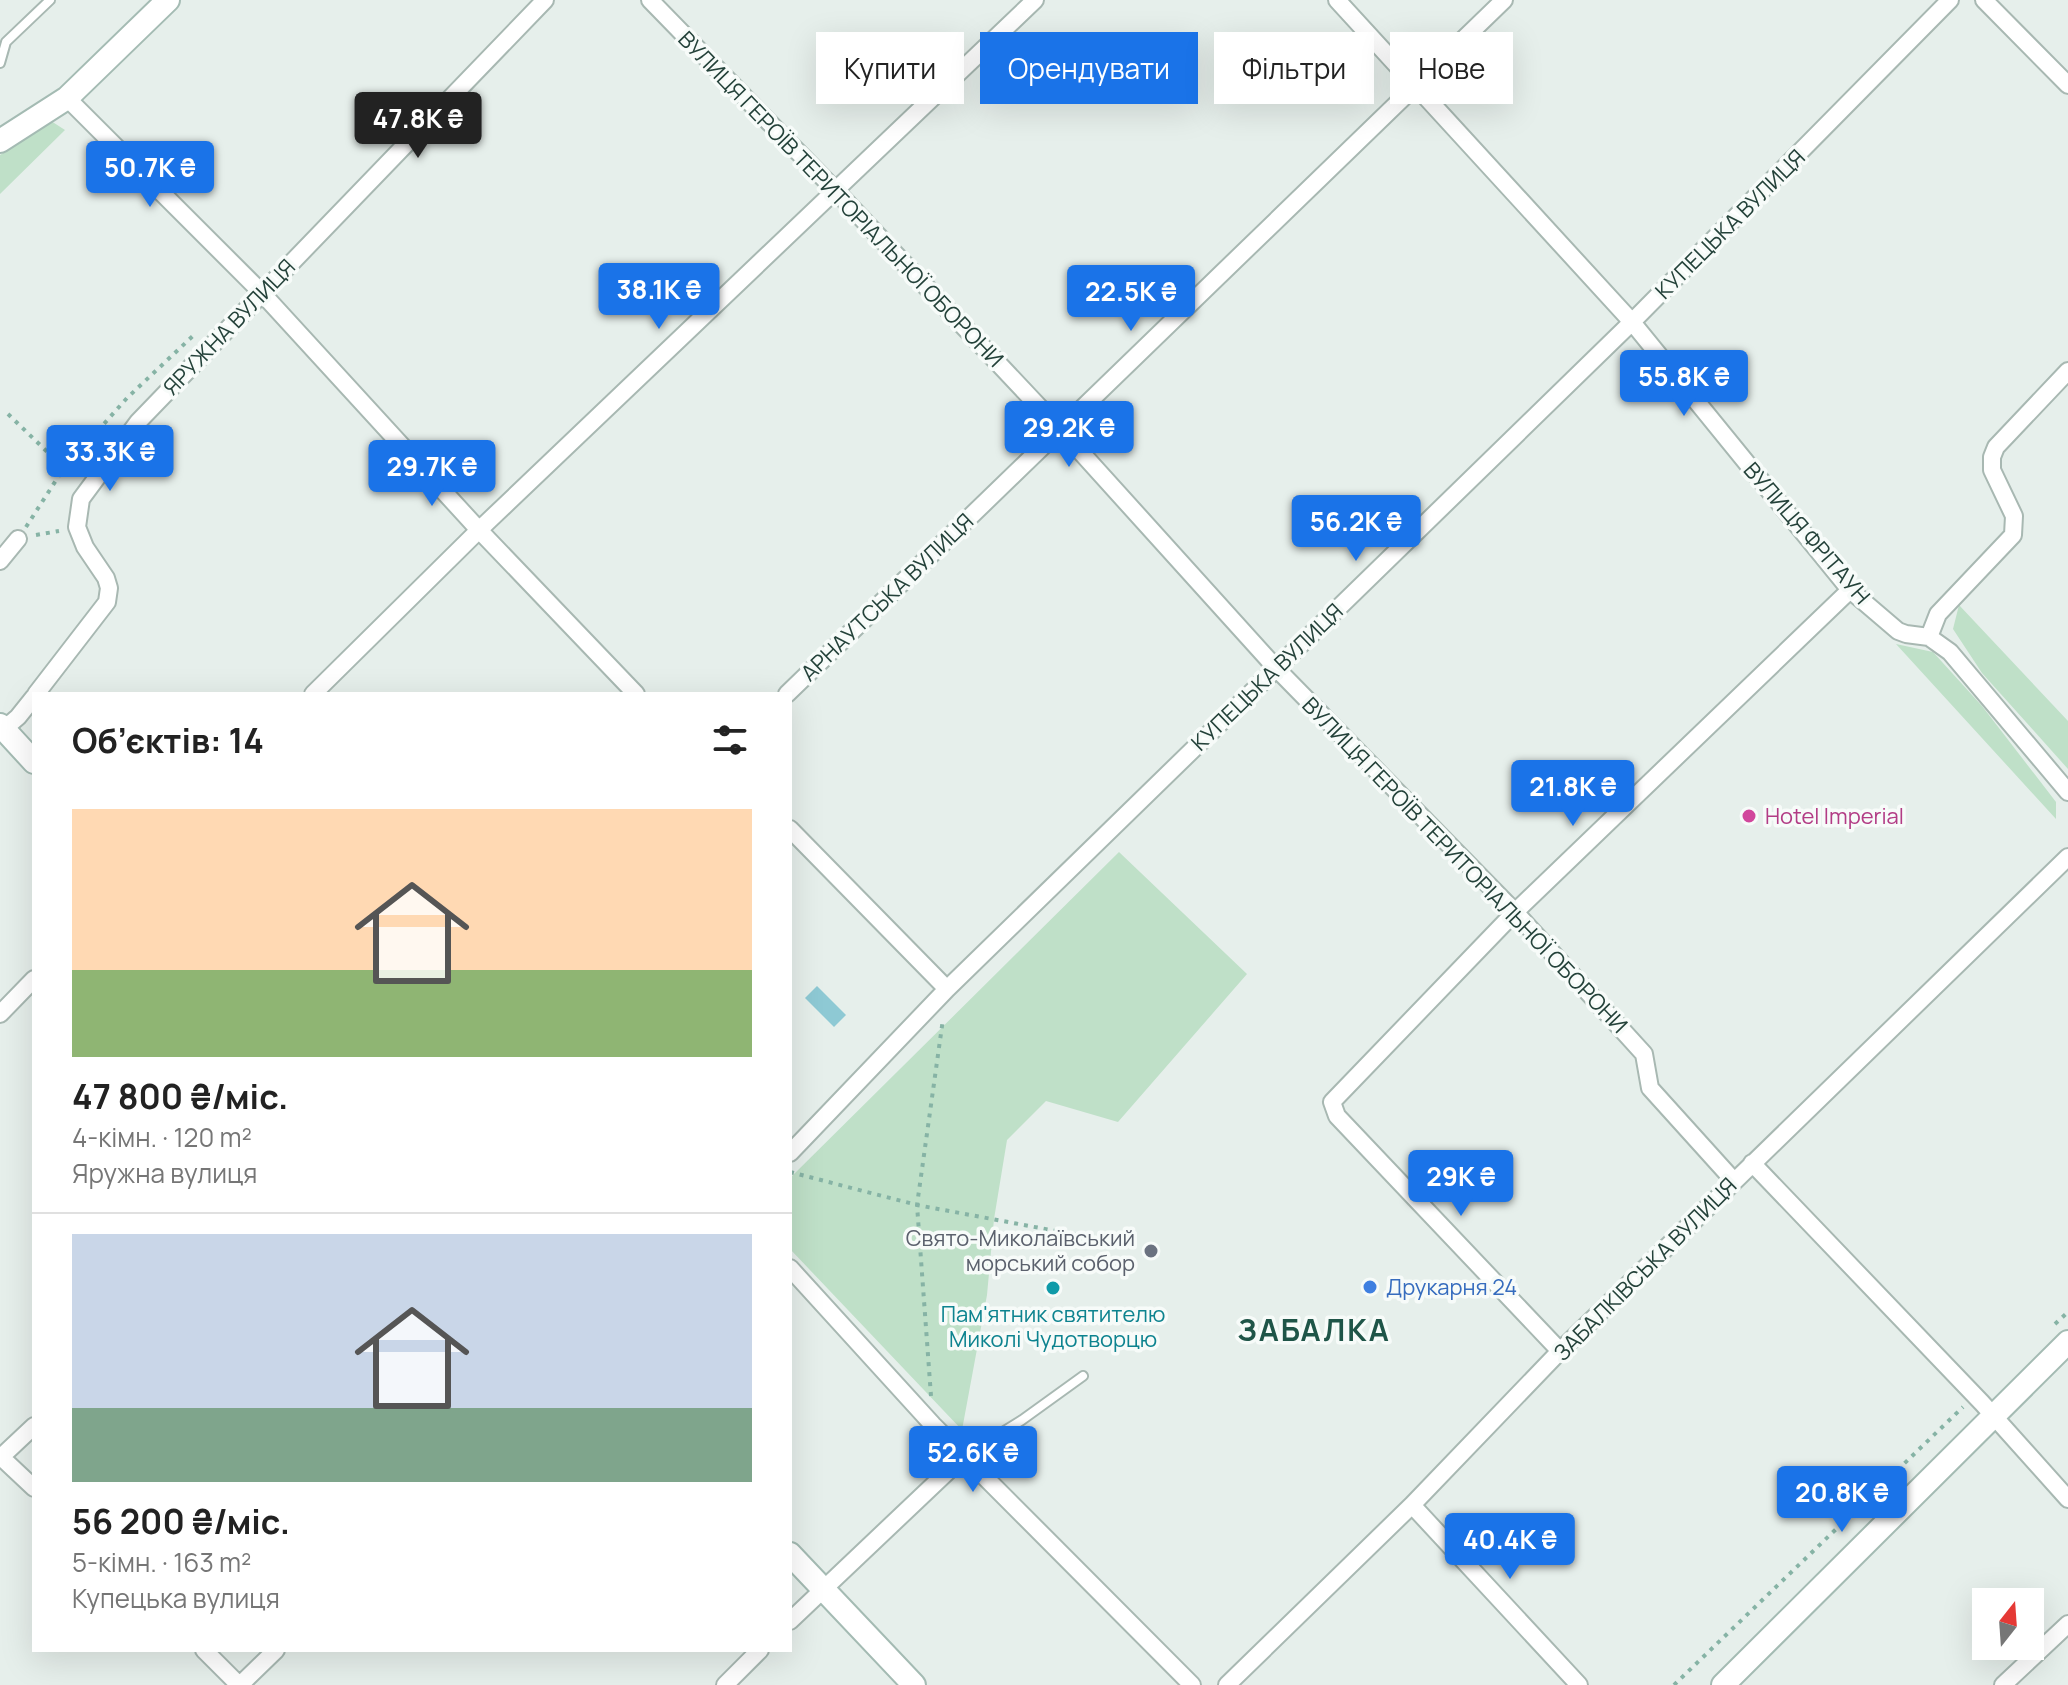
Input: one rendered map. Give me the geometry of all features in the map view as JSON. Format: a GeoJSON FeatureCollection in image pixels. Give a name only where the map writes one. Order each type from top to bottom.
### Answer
{"type":"FeatureCollection","features":[{"type":"Feature","properties":{"kind":"street"},"geometry":{"type":"LineString","coordinates":[[0,141],[67,98],[168,0]]}},
{"type":"Feature","properties":{"kind":"street","name":"ЯРУЖНА ВУЛИЦЯ"},"geometry":{"type":"LineString","coordinates":[[77,527],[81,499],[138,422],[545,0]]}},
{"type":"Feature","properties":{"kind":"street","name":"ВУЛИЦЯ ГЕРОЇВ ТЕРИТОРІАЛЬНОЇ ОБОРОНИ"},"geometry":{"type":"LineString","coordinates":[[650,0],[836,191],[1060,429],[1276,668],[1515,912],[1644,1054],[1650,1088],[1734,1181]]}},
{"type":"Feature","properties":{"kind":"street"},"geometry":{"type":"LineString","coordinates":[[315,692],[479,530],[1035,0]]}},
{"type":"Feature","properties":{"kind":"street","name":"ВУЛИЦЯ ФРІТАУН"},"geometry":{"type":"LineString","coordinates":[[1337,0],[1390,57]]}},
{"type":"Feature","properties":{"kind":"street","name":"АРНАУТСЬКА ВУЛИЦЯ"},"geometry":{"type":"LineString","coordinates":[[1471,32],[1504,0]]}},
{"type":"Feature","properties":{"kind":"street","name":"КУПЕЦЬКА ВУЛИЦЯ"},"geometry":{"type":"LineString","coordinates":[[792,1151],[947,989],[1632,322],[1950,0]]}},
{"type":"Feature","properties":{"kind":"street"},"geometry":{"type":"LineString","coordinates":[[1984,0],[2068,85]]}},
{"type":"Feature","properties":{"kind":"street"},"geometry":{"type":"LineString","coordinates":[[67,98],[261,292],[479,530],[634,692]]}},
{"type":"Feature","properties":{"kind":"street","name":"АРНАУТСЬКА ВУЛИЦЯ"},"geometry":{"type":"LineString","coordinates":[[789,692],[1396,104]]}},
{"type":"Feature","properties":{"kind":"street","name":"ВУЛИЦЯ ФРІТАУН"},"geometry":{"type":"LineString","coordinates":[[1433,104],[1632,322],[1850,590],[1898,631],[1929,637],[1950,652],[2068,792]]}},
{"type":"Feature","properties":{"kind":"street"},"geometry":{"type":"LineString","coordinates":[[1929,637],[1938,614],[2013,535],[2014,516],[1992,470],[1996,447],[2068,371]]}},
{"type":"Feature","properties":{"kind":"street"},"geometry":{"type":"LineString","coordinates":[[37,692],[107,602],[109,588],[106,578],[85,547],[77,527]]}},
{"type":"Feature","properties":{"kind":"street"},"geometry":{"type":"LineString","coordinates":[[0,561],[18,539]]}},
{"type":"Feature","properties":{"kind":"street"},"geometry":{"type":"LineString","coordinates":[[1560,1351],[1337,1116],[1332,1102],[1515,912],[1850,590]]}},
{"type":"Feature","properties":{"kind":"street"},"geometry":{"type":"LineString","coordinates":[[32,699],[18,717],[2,727],[32,760]]}},
{"type":"Feature","properties":{"kind":"street"},"geometry":{"type":"LineString","coordinates":[[792,831],[947,989]]}},
{"type":"Feature","properties":{"kind":"street","name":"ЗАБАЛКІВСЬКА ВУЛИЦЯ"},"geometry":{"type":"LineString","coordinates":[[1227,1685],[1412,1505],[1560,1351],[2068,857]]}},
{"type":"Feature","properties":{"kind":"street"},"geometry":{"type":"LineString","coordinates":[[0,1014],[32,981]]}},
{"type":"Feature","properties":{"kind":"street"},"geometry":{"type":"LineString","coordinates":[[1752,1163],[1994,1416],[2068,1499]]}},
{"type":"Feature","properties":{"kind":"street"},"geometry":{"type":"LineString","coordinates":[[792,1270],[933,1425],[1192,1685]]}},
{"type":"Feature","properties":{"kind":"street"},"geometry":{"type":"LineString","coordinates":[[1723,1685],[2068,1342]]}},
{"type":"Feature","properties":{"kind":"street"},"geometry":{"type":"LineString","coordinates":[[32,1428],[0,1457],[32,1486]]}},
{"type":"Feature","properties":{"kind":"street"},"geometry":{"type":"LineString","coordinates":[[792,1619],[964,1456]]}},
{"type":"Feature","properties":{"kind":"street"},"geometry":{"type":"LineString","coordinates":[[1412,1505],[1579,1685]]}},
{"type":"Feature","properties":{"kind":"street"},"geometry":{"type":"LineString","coordinates":[[792,1556],[914,1685]]}},
{"type":"Feature","properties":{"kind":"street"},"geometry":{"type":"LineString","coordinates":[[2003,1685],[2068,1624]]}},
{"type":"Feature","properties":{"kind":"street"},"geometry":{"type":"LineString","coordinates":[[206,1652],[240,1685],[274,1652]]}},
{"type":"Feature","properties":{"kind":"street"},"geometry":{"type":"LineString","coordinates":[[725,1685],[758,1652]]}},
{"type":"Feature","properties":{"kind":"lane"},"geometry":{"type":"LineString","coordinates":[[0,63],[6,42],[50,0]]}},
{"type":"Feature","properties":{"kind":"lane"},"geometry":{"type":"LineString","coordinates":[[964,1456],[1022,1420],[1083,1376]]}},
{"type":"Feature","properties":{"kind":"path"},"geometry":{"type":"LineString","coordinates":[[8,414],[64,468]]}},
{"type":"Feature","properties":{"kind":"path"},"geometry":{"type":"LineString","coordinates":[[18,539],[77,527]]}},
{"type":"Feature","properties":{"kind":"path"},"geometry":{"type":"LineString","coordinates":[[933,1425],[917,1205],[947,989]]}},
{"type":"Feature","properties":{"kind":"path"},"geometry":{"type":"LineString","coordinates":[[792,1173],[917,1205],[1088,1237]]}},
{"type":"Feature","properties":{"kind":"path"},"geometry":{"type":"LineString","coordinates":[[1674,1685],[1975,1396]]}},
{"type":"Feature","properties":{"kind":"green space"},"geometry":{"type":"Polygon","coordinates":[[[51,121],[65,130],[0,194],[0,155],[51,121]]]}},
{"type":"Feature","properties":{"kind":"green space"},"geometry":{"type":"Polygon","coordinates":[[[1959,605],[2068,721],[2068,769],[1982,673],[1953,629],[1959,605]]]}},
{"type":"Feature","properties":{"kind":"green space"},"geometry":{"type":"Polygon","coordinates":[[[1896,644],[1933,652],[1982,706],[2056,802],[2056,819],[1896,644]]]}},
{"type":"Feature","properties":{"kind":"green space"},"geometry":{"type":"Polygon","coordinates":[[[1119,852],[1247,974],[1118,1122],[1046,1101],[1007,1140],[994,1219],[987,1295],[962,1430],[792,1251],[792,1176],[1119,852]]]}},
{"type":"Feature","properties":{"kind":"water"},"geometry":{"type":"Polygon","coordinates":[[[817,986],[846,1015],[834,1027],[805,998],[817,986]]]}},
{"type":"Feature","properties":{"kind":"place","name":"Hotel Imperial"},"geometry":{"type":"Point","coordinates":[1749,816]}},
{"type":"Feature","properties":{"kind":"place","name":"Свято-Миколаївський морський собор"},"geometry":{"type":"Point","coordinates":[1151,1251]}},
{"type":"Feature","properties":{"kind":"place","name":"Друкарня 24"},"geometry":{"type":"Point","coordinates":[1370,1287]}},
{"type":"Feature","properties":{"kind":"place","name":"Пам'ятник святителю Миколі Чудотворцю"},"geometry":{"type":"Point","coordinates":[1053,1288]}},
{"type":"Feature","properties":{"kind":"district","name":"ЗАБАЛКА"},"geometry":{"type":"Point","coordinates":[1314,1331]}}]}
